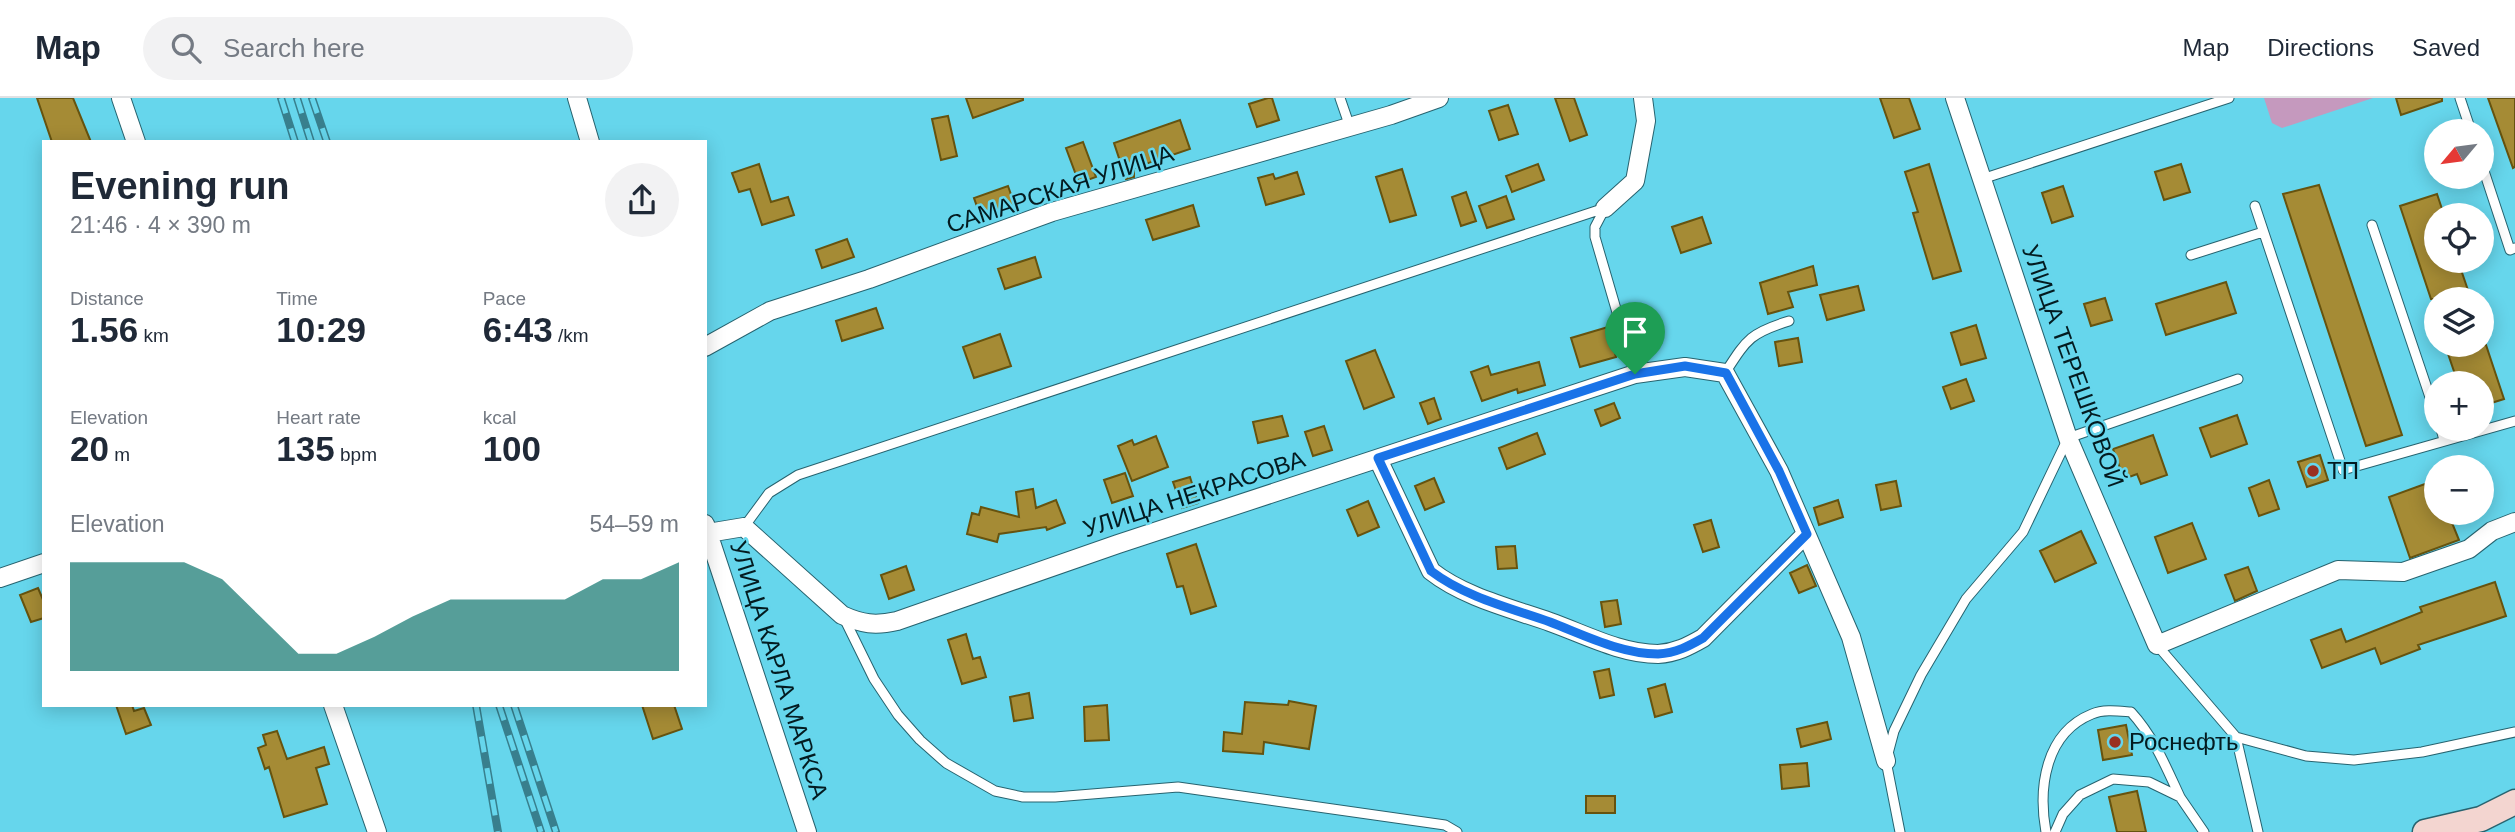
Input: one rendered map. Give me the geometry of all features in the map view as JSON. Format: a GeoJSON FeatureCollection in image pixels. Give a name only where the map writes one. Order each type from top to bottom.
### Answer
{"type":"FeatureCollection","features":[{"type":"Feature","properties":{"kind":"street"},"geometry":{"type":"LineString","coordinates":[[121,98],[135,140]]}},
{"type":"Feature","properties":{"kind":"street"},"geometry":{"type":"LineString","coordinates":[[577,98],[589,140]]}},
{"type":"Feature","properties":{"kind":"street","name":"САМАРСКАЯ УЛИЦА"},"geometry":{"type":"LineString","coordinates":[[707,346],[769,311],[869,279],[1052,212],[1350,127],[1439,98]]}},
{"type":"Feature","properties":{"kind":"street"},"geometry":{"type":"LineString","coordinates":[[1605,208],[1635,181],[1646,121],[1643,98]]}},
{"type":"Feature","properties":{"kind":"street","name":"УЛИЦА ТЕРЕШКОВОЙ"},"geometry":{"type":"LineString","coordinates":[[1955,98],[2068,438],[2157,645]]}},
{"type":"Feature","properties":{"kind":"street","name":"УЛИЦА НЕКРАСОВА"},"geometry":{"type":"LineString","coordinates":[[744,527],[842,615],[862,624],[879,625],[1635,374],[1685,366],[1726,373]]}},
{"type":"Feature","properties":{"kind":"street"},"geometry":{"type":"LineString","coordinates":[[1726,373],[1779,471],[1851,637],[1886,761]]}},
{"type":"Feature","properties":{"kind":"street"},"geometry":{"type":"LineString","coordinates":[[1378,458],[1431,571],[1446,583],[1464,591],[1614,647],[1658,654],[1683,650],[1703,638],[1807,534]]}},
{"type":"Feature","properties":{"kind":"street"},"geometry":{"type":"LineString","coordinates":[[2157,645],[2339,570],[2403,572],[2469,549],[2492,531],[2515,523]]}},
{"type":"Feature","properties":{"kind":"street"},"geometry":{"type":"LineString","coordinates":[[707,528],[744,527]]}},
{"type":"Feature","properties":{"kind":"street","name":"УЛИЦА КАРЛА МАРКСА"},"geometry":{"type":"LineString","coordinates":[[707,528],[807,832]]}},
{"type":"Feature","properties":{"kind":"street"},"geometry":{"type":"LineString","coordinates":[[0,578],[42,564]]}},
{"type":"Feature","properties":{"kind":"street"},"geometry":{"type":"LineString","coordinates":[[334,707],[377,832]]}},
{"type":"Feature","properties":{"kind":"street"},"geometry":{"type":"LineString","coordinates":[[2425,832],[2481,819],[2515,802]]}},
{"type":"Feature","properties":{"kind":"lane"},"geometry":{"type":"LineString","coordinates":[[1340,98],[1350,127]]}},
{"type":"Feature","properties":{"kind":"lane"},"geometry":{"type":"LineString","coordinates":[[1982,179],[2229,98]]}},
{"type":"Feature","properties":{"kind":"lane"},"geometry":{"type":"LineString","coordinates":[[2460,98],[2467,119]]}},
{"type":"Feature","properties":{"kind":"lane"},"geometry":{"type":"LineString","coordinates":[[2490,189],[2510,250],[2515,248]]}},
{"type":"Feature","properties":{"kind":"lane"},"geometry":{"type":"LineString","coordinates":[[2255,206],[2343,470],[2441,441]]}},
{"type":"Feature","properties":{"kind":"lane"},"geometry":{"type":"LineString","coordinates":[[1605,208],[1595,227],[1595,237],[1635,374]]}},
{"type":"Feature","properties":{"kind":"lane"},"geometry":{"type":"LineString","coordinates":[[744,527],[769,493],[798,475],[1605,208]]}},
{"type":"Feature","properties":{"kind":"lane"},"geometry":{"type":"LineString","coordinates":[[2372,225],[2424,379]]}},
{"type":"Feature","properties":{"kind":"lane"},"geometry":{"type":"LineString","coordinates":[[2191,255],[2263,232]]}},
{"type":"Feature","properties":{"kind":"lane"},"geometry":{"type":"LineString","coordinates":[[1726,373],[1745,342],[1760,330],[1789,321]]}},
{"type":"Feature","properties":{"kind":"lane"},"geometry":{"type":"LineString","coordinates":[[1900,832],[1886,761],[1895,731],[1921,675],[1966,599],[2023,531],[2068,438],[2238,379]]}},
{"type":"Feature","properties":{"kind":"lane"},"geometry":{"type":"LineString","coordinates":[[2494,427],[2515,421]]}},
{"type":"Feature","properties":{"kind":"lane"},"geometry":{"type":"LineString","coordinates":[[842,615],[874,679],[898,715],[920,740],[946,763],[995,791],[1023,797],[1055,797],[1178,787],[1445,825],[1457,832]]}},
{"type":"Feature","properties":{"kind":"lane"},"geometry":{"type":"LineString","coordinates":[[2157,645],[2236,737],[2258,832]]}},
{"type":"Feature","properties":{"kind":"lane"},"geometry":{"type":"LineString","coordinates":[[2046,832],[2042,811],[2046,768],[2055,747],[2068,730],[2092,714],[2111,710],[2131,712],[2144,726],[2180,797],[2204,832]]}},
{"type":"Feature","properties":{"kind":"lane"},"geometry":{"type":"LineString","coordinates":[[2236,737],[2306,756],[2354,760],[2422,752],[2515,732]]}},
{"type":"Feature","properties":{"kind":"lane"},"geometry":{"type":"LineString","coordinates":[[2055,832],[2063,814],[2080,795],[2113,779],[2149,782],[2180,797]]}},
{"type":"Feature","properties":{"kind":"shaded area"},"geometry":{"type":"Polygon","coordinates":[[[2264,98],[2373,98],[2282,128],[2272,123],[2264,98]]]}},
{"type":"Feature","properties":{"kind":"building"},"geometry":{"type":"Polygon","coordinates":[[[37,98],[73,98],[90,140],[51,140],[37,98]]]}},
{"type":"Feature","properties":{"kind":"building"},"geometry":{"type":"Polygon","coordinates":[[[966,98],[1023,98],[1023,100],[973,118],[966,98]]]}},
{"type":"Feature","properties":{"kind":"building"},"geometry":{"type":"Polygon","coordinates":[[[1272,98],[1279,120],[1257,127],[1249,104],[1272,98]]]}},
{"type":"Feature","properties":{"kind":"building"},"geometry":{"type":"Polygon","coordinates":[[[1555,98],[1574,98],[1587,135],[1570,141],[1555,98]]]}},
{"type":"Feature","properties":{"kind":"building"},"geometry":{"type":"Polygon","coordinates":[[[1880,98],[1909,98],[1920,129],[1894,138],[1880,98]]]}},
{"type":"Feature","properties":{"kind":"building"},"geometry":{"type":"Polygon","coordinates":[[[2396,98],[2442,98],[2442,101],[2401,115],[2396,98]]]}},
{"type":"Feature","properties":{"kind":"building"},"geometry":{"type":"Polygon","coordinates":[[[2488,98],[2515,98],[2513,168],[2488,98]]]}},
{"type":"Feature","properties":{"kind":"building"},"geometry":{"type":"Polygon","coordinates":[[[1508,105],[1518,134],[1499,140],[1489,111],[1508,105]]]}},
{"type":"Feature","properties":{"kind":"building"},"geometry":{"type":"Polygon","coordinates":[[[948,116],[957,156],[941,160],[932,119],[948,116]]]}},
{"type":"Feature","properties":{"kind":"building"},"geometry":{"type":"Polygon","coordinates":[[[1180,120],[1190,149],[1134,168],[1134,177],[1126,179],[1114,143],[1180,120]]]}},
{"type":"Feature","properties":{"kind":"building"},"geometry":{"type":"Polygon","coordinates":[[[1083,142],[1096,177],[1079,183],[1066,148],[1083,142]]]}},
{"type":"Feature","properties":{"kind":"building"},"geometry":{"type":"Polygon","coordinates":[[[759,164],[771,202],[788,197],[794,215],[762,225],[750,189],[739,192],[732,173],[759,164]]]}},
{"type":"Feature","properties":{"kind":"building"},"geometry":{"type":"Polygon","coordinates":[[[1538,164],[1544,180],[1512,192],[1506,176],[1538,164]]]}},
{"type":"Feature","properties":{"kind":"building"},"geometry":{"type":"Polygon","coordinates":[[[1929,164],[1961,271],[1933,279],[1913,213],[1918,212],[1905,172],[1929,164]]]}},
{"type":"Feature","properties":{"kind":"building"},"geometry":{"type":"Polygon","coordinates":[[[2181,164],[2190,192],[2164,200],[2155,172],[2181,164]]]}},
{"type":"Feature","properties":{"kind":"building"},"geometry":{"type":"Polygon","coordinates":[[[1402,169],[1416,215],[1390,222],[1376,177],[1402,169]]]}},
{"type":"Feature","properties":{"kind":"building"},"geometry":{"type":"Polygon","coordinates":[[[1297,172],[1304,194],[1266,205],[1258,178],[1273,174],[1275,179],[1297,172]]]}},
{"type":"Feature","properties":{"kind":"building"},"geometry":{"type":"Polygon","coordinates":[[[2319,185],[2402,435],[2366,446],[2283,194],[2319,185]]]}},
{"type":"Feature","properties":{"kind":"building"},"geometry":{"type":"Polygon","coordinates":[[[1008,186],[1015,206],[981,218],[974,198],[1008,186]]]}},
{"type":"Feature","properties":{"kind":"building"},"geometry":{"type":"Polygon","coordinates":[[[2063,186],[2073,216],[2052,223],[2042,193],[2063,186]]]}},
{"type":"Feature","properties":{"kind":"building"},"geometry":{"type":"Polygon","coordinates":[[[1466,192],[1476,221],[1461,226],[1452,197],[1466,192]]]}},
{"type":"Feature","properties":{"kind":"building"},"geometry":{"type":"Polygon","coordinates":[[[2437,194],[2440,203],[2424,203],[2424,273],[2462,273],[2467,287],[2427,287],[2400,206],[2437,194]]]}},
{"type":"Feature","properties":{"kind":"building"},"geometry":{"type":"Polygon","coordinates":[[[1506,196],[1514,219],[1487,228],[1479,206],[1506,196]]]}},
{"type":"Feature","properties":{"kind":"building"},"geometry":{"type":"Polygon","coordinates":[[[1193,205],[1199,226],[1153,240],[1146,220],[1193,205]]]}},
{"type":"Feature","properties":{"kind":"building"},"geometry":{"type":"Polygon","coordinates":[[[1702,217],[1711,243],[1681,253],[1672,227],[1702,217]]]}},
{"type":"Feature","properties":{"kind":"building"},"geometry":{"type":"Polygon","coordinates":[[[847,239],[854,257],[822,268],[816,250],[847,239]]]}},
{"type":"Feature","properties":{"kind":"building"},"geometry":{"type":"Polygon","coordinates":[[[1035,257],[1041,277],[1005,289],[998,269],[1035,257]]]}},
{"type":"Feature","properties":{"kind":"building"},"geometry":{"type":"Polygon","coordinates":[[[1813,266],[1817,285],[1788,292],[1793,307],[1768,314],[1760,283],[1813,266]]]}},
{"type":"Feature","properties":{"kind":"building"},"geometry":{"type":"Polygon","coordinates":[[[2226,282],[2236,313],[2166,335],[2156,304],[2226,282]]]}},
{"type":"Feature","properties":{"kind":"building"},"geometry":{"type":"Polygon","coordinates":[[[1858,286],[1864,310],[1827,320],[1820,295],[1858,286]]]}},
{"type":"Feature","properties":{"kind":"building"},"geometry":{"type":"Polygon","coordinates":[[[2105,298],[2112,320],[2091,326],[2084,304],[2105,298]]]}},
{"type":"Feature","properties":{"kind":"building"},"geometry":{"type":"Polygon","coordinates":[[[876,308],[883,328],[842,341],[836,321],[876,308]]]}},
{"type":"Feature","properties":{"kind":"building"},"geometry":{"type":"Polygon","coordinates":[[[1976,325],[1986,358],[1961,365],[1951,333],[1976,325]]]}},
{"type":"Feature","properties":{"kind":"building"},"geometry":{"type":"Polygon","coordinates":[[[1608,327],[1616,357],[1580,367],[1571,338],[1608,327]]]}},
{"type":"Feature","properties":{"kind":"building"},"geometry":{"type":"Polygon","coordinates":[[[1000,334],[1011,366],[974,378],[963,347],[1000,334]]]}},
{"type":"Feature","properties":{"kind":"building"},"geometry":{"type":"Polygon","coordinates":[[[1798,338],[1802,362],[1779,366],[1775,342],[1798,338]]]}},
{"type":"Feature","properties":{"kind":"building"},"geometry":{"type":"Polygon","coordinates":[[[1375,350],[1394,397],[1364,409],[1346,361],[1375,350]]]}},
{"type":"Feature","properties":{"kind":"building"},"geometry":{"type":"Polygon","coordinates":[[[2449,357],[2490,357],[2504,399],[2494,402],[2494,371],[2454,371],[2449,357]]]}},
{"type":"Feature","properties":{"kind":"building"},"geometry":{"type":"Polygon","coordinates":[[[1539,362],[1545,385],[1518,393],[1517,389],[1482,401],[1471,372],[1488,366],[1491,375],[1539,362]]]}},
{"type":"Feature","properties":{"kind":"building"},"geometry":{"type":"Polygon","coordinates":[[[1966,379],[1974,401],[1951,409],[1943,387],[1966,379]]]}},
{"type":"Feature","properties":{"kind":"building"},"geometry":{"type":"Polygon","coordinates":[[[1434,398],[1441,419],[1428,424],[1420,403],[1434,398]]]}},
{"type":"Feature","properties":{"kind":"building"},"geometry":{"type":"Polygon","coordinates":[[[1614,403],[1620,418],[1601,426],[1595,410],[1614,403]]]}},
{"type":"Feature","properties":{"kind":"building"},"geometry":{"type":"Polygon","coordinates":[[[2237,415],[2247,444],[2211,457],[2200,428],[2237,415]]]}},
{"type":"Feature","properties":{"kind":"building"},"geometry":{"type":"Polygon","coordinates":[[[1282,416],[1288,436],[1258,443],[1253,422],[1282,416]]]}},
{"type":"Feature","properties":{"kind":"building"},"geometry":{"type":"Polygon","coordinates":[[[1324,426],[1332,450],[1313,456],[1305,432],[1324,426]]]}},
{"type":"Feature","properties":{"kind":"building"},"geometry":{"type":"Polygon","coordinates":[[[1537,433],[1545,454],[1507,469],[1499,448],[1537,433]]]}},
{"type":"Feature","properties":{"kind":"building"},"geometry":{"type":"Polygon","coordinates":[[[2153,435],[2167,475],[2141,484],[2137,474],[2124,479],[2113,449],[2153,435]]]}},
{"type":"Feature","properties":{"kind":"building"},"geometry":{"type":"Polygon","coordinates":[[[1156,436],[1168,467],[1132,481],[1118,446],[1132,440],[1134,445],[1156,436]]]}},
{"type":"Feature","properties":{"kind":"building","name":"ТП"},"geometry":{"type":"Polygon","coordinates":[[[2320,455],[2328,480],[2307,487],[2298,462],[2320,455]]]}},
{"type":"Feature","properties":{"kind":"building"},"geometry":{"type":"Polygon","coordinates":[[[1125,473],[1133,496],[1112,503],[1104,480],[1125,473]]]}},
{"type":"Feature","properties":{"kind":"building"},"geometry":{"type":"Polygon","coordinates":[[[1190,477],[1198,503],[1182,508],[1173,482],[1190,477]]]}},
{"type":"Feature","properties":{"kind":"building"},"geometry":{"type":"Polygon","coordinates":[[[1434,478],[1444,502],[1425,510],[1415,486],[1434,478]]]}},
{"type":"Feature","properties":{"kind":"building"},"geometry":{"type":"Polygon","coordinates":[[[2269,480],[2279,509],[2259,516],[2249,488],[2269,480]]]}},
{"type":"Feature","properties":{"kind":"building"},"geometry":{"type":"Polygon","coordinates":[[[1896,481],[1901,506],[1881,510],[1876,485],[1896,481]]]}},
{"type":"Feature","properties":{"kind":"building"},"geometry":{"type":"Polygon","coordinates":[[[2424,484],[2424,525],[2453,525],[2459,540],[2410,558],[2389,497],[2424,484]]]}},
{"type":"Feature","properties":{"kind":"building"},"geometry":{"type":"Polygon","coordinates":[[[1033,489],[1036,508],[1056,500],[1065,523],[1047,530],[1046,527],[999,534],[997,542],[967,534],[972,513],[979,515],[981,507],[1019,517],[1016,492],[1033,489]]]}},
{"type":"Feature","properties":{"kind":"building"},"geometry":{"type":"Polygon","coordinates":[[[1838,500],[1843,517],[1819,525],[1814,508],[1838,500]]]}},
{"type":"Feature","properties":{"kind":"building"},"geometry":{"type":"Polygon","coordinates":[[[1368,501],[1379,527],[1358,536],[1347,510],[1368,501]]]}},
{"type":"Feature","properties":{"kind":"building"},"geometry":{"type":"Polygon","coordinates":[[[1711,520],[1719,547],[1703,552],[1694,525],[1711,520]]]}},
{"type":"Feature","properties":{"kind":"building"},"geometry":{"type":"Polygon","coordinates":[[[2192,523],[2206,559],[2168,573],[2155,537],[2192,523]]]}},
{"type":"Feature","properties":{"kind":"building"},"geometry":{"type":"Polygon","coordinates":[[[2081,531],[2096,563],[2055,582],[2040,551],[2081,531]]]}},
{"type":"Feature","properties":{"kind":"building"},"geometry":{"type":"Polygon","coordinates":[[[1196,544],[1216,606],[1191,614],[1183,586],[1177,587],[1167,554],[1196,544]]]}},
{"type":"Feature","properties":{"kind":"building"},"geometry":{"type":"Polygon","coordinates":[[[1515,546],[1517,568],[1498,569],[1496,547],[1515,546]]]}},
{"type":"Feature","properties":{"kind":"building"},"geometry":{"type":"Polygon","coordinates":[[[1807,565],[1816,586],[1799,593],[1790,573],[1807,565]]]}},
{"type":"Feature","properties":{"kind":"building"},"geometry":{"type":"Polygon","coordinates":[[[906,566],[914,590],[889,599],[881,575],[906,566]]]}},
{"type":"Feature","properties":{"kind":"building"},"geometry":{"type":"Polygon","coordinates":[[[2248,567],[2257,591],[2235,601],[2225,575],[2248,567]]]}},
{"type":"Feature","properties":{"kind":"building"},"geometry":{"type":"Polygon","coordinates":[[[2495,582],[2506,616],[2418,645],[2420,649],[2381,664],[2375,648],[2322,668],[2311,640],[2341,629],[2346,642],[2422,612],[2420,607],[2495,582]]]}},
{"type":"Feature","properties":{"kind":"building"},"geometry":{"type":"Polygon","coordinates":[[[38,588],[42,597],[42,619],[31,622],[20,595],[38,588]]]}},
{"type":"Feature","properties":{"kind":"building"},"geometry":{"type":"Polygon","coordinates":[[[1617,600],[1621,624],[1605,627],[1601,602],[1617,600]]]}},
{"type":"Feature","properties":{"kind":"building"},"geometry":{"type":"Polygon","coordinates":[[[966,634],[973,659],[980,657],[986,677],[962,684],[948,640],[966,634]]]}},
{"type":"Feature","properties":{"kind":"building"},"geometry":{"type":"Polygon","coordinates":[[[1609,669],[1614,695],[1600,698],[1594,672],[1609,669]]]}},
{"type":"Feature","properties":{"kind":"building"},"geometry":{"type":"Polygon","coordinates":[[[1665,684],[1672,712],[1655,717],[1648,689],[1665,684]]]}},
{"type":"Feature","properties":{"kind":"building"},"geometry":{"type":"Polygon","coordinates":[[[1029,693],[1033,718],[1014,721],[1010,697],[1029,693]]]}},
{"type":"Feature","properties":{"kind":"building"},"geometry":{"type":"Polygon","coordinates":[[[1289,701],[1316,706],[1309,749],[1264,742],[1263,754],[1223,751],[1224,732],[1242,734],[1245,702],[1288,705],[1289,701]]]}},
{"type":"Feature","properties":{"kind":"building"},"geometry":{"type":"Polygon","coordinates":[[[1107,705],[1109,740],[1085,741],[1084,707],[1107,705]]]}},
{"type":"Feature","properties":{"kind":"building"},"geometry":{"type":"Polygon","coordinates":[[[117,707],[133,707],[134,711],[144,708],[151,725],[126,734],[117,707]]]}},
{"type":"Feature","properties":{"kind":"building"},"geometry":{"type":"Polygon","coordinates":[[[643,707],[675,707],[682,729],[653,739],[643,707]]]}},
{"type":"Feature","properties":{"kind":"building"},"geometry":{"type":"Polygon","coordinates":[[[1827,722],[1831,739],[1801,747],[1797,729],[1827,722]]]}},
{"type":"Feature","properties":{"kind":"building","name":"Роснефть"},"geometry":{"type":"Polygon","coordinates":[[[2126,725],[2132,755],[2103,760],[2098,730],[2126,725]]]}},
{"type":"Feature","properties":{"kind":"building"},"geometry":{"type":"Polygon","coordinates":[[[277,731],[287,759],[324,747],[329,764],[316,768],[327,804],[284,817],[269,767],[265,769],[258,748],[266,745],[263,735],[277,731]]]}},
{"type":"Feature","properties":{"kind":"building"},"geometry":{"type":"Polygon","coordinates":[[[1807,763],[1809,786],[1782,789],[1780,765],[1807,763]]]}},
{"type":"Feature","properties":{"kind":"building"},"geometry":{"type":"Polygon","coordinates":[[[2137,791],[2146,832],[2117,832],[2109,797],[2137,791]]]}},
{"type":"Feature","properties":{"kind":"building"},"geometry":{"type":"Polygon","coordinates":[[[1586,796],[1615,796],[1615,813],[1586,813],[1586,796]]]}},
{"type":"Feature","properties":{"kind":"railway"},"geometry":{"type":"LineString","coordinates":[[281,98],[294,140]]}},
{"type":"Feature","properties":{"kind":"railway"},"geometry":{"type":"LineString","coordinates":[[297,98],[310,140]]}},
{"type":"Feature","properties":{"kind":"railway"},"geometry":{"type":"LineString","coordinates":[[312,98],[326,140]]}},
{"type":"Feature","properties":{"kind":"railway"},"geometry":{"type":"LineString","coordinates":[[476,707],[498,832]]}},
{"type":"Feature","properties":{"kind":"railway"},"geometry":{"type":"LineString","coordinates":[[500,707],[541,832]]}},
{"type":"Feature","properties":{"kind":"railway"},"geometry":{"type":"LineString","coordinates":[[515,707],[556,832]]}},
{"type":"Feature","properties":{"kind":"place","name":"ТП"},"geometry":{"type":"Point","coordinates":[2313,471]}},
{"type":"Feature","properties":{"kind":"place","name":"Роснефть"},"geometry":{"type":"Point","coordinates":[2115,742]}},
{"type":"Feature","properties":{"kind":"route"},"geometry":{"type":"LineString","coordinates":[[1685,366],[1726,373],[1779,471],[1807,534],[1703,638],[1683,650],[1658,654],[1614,647],[1446,583],[1431,571],[1378,458],[1635,374],[1685,366]]}}]}
